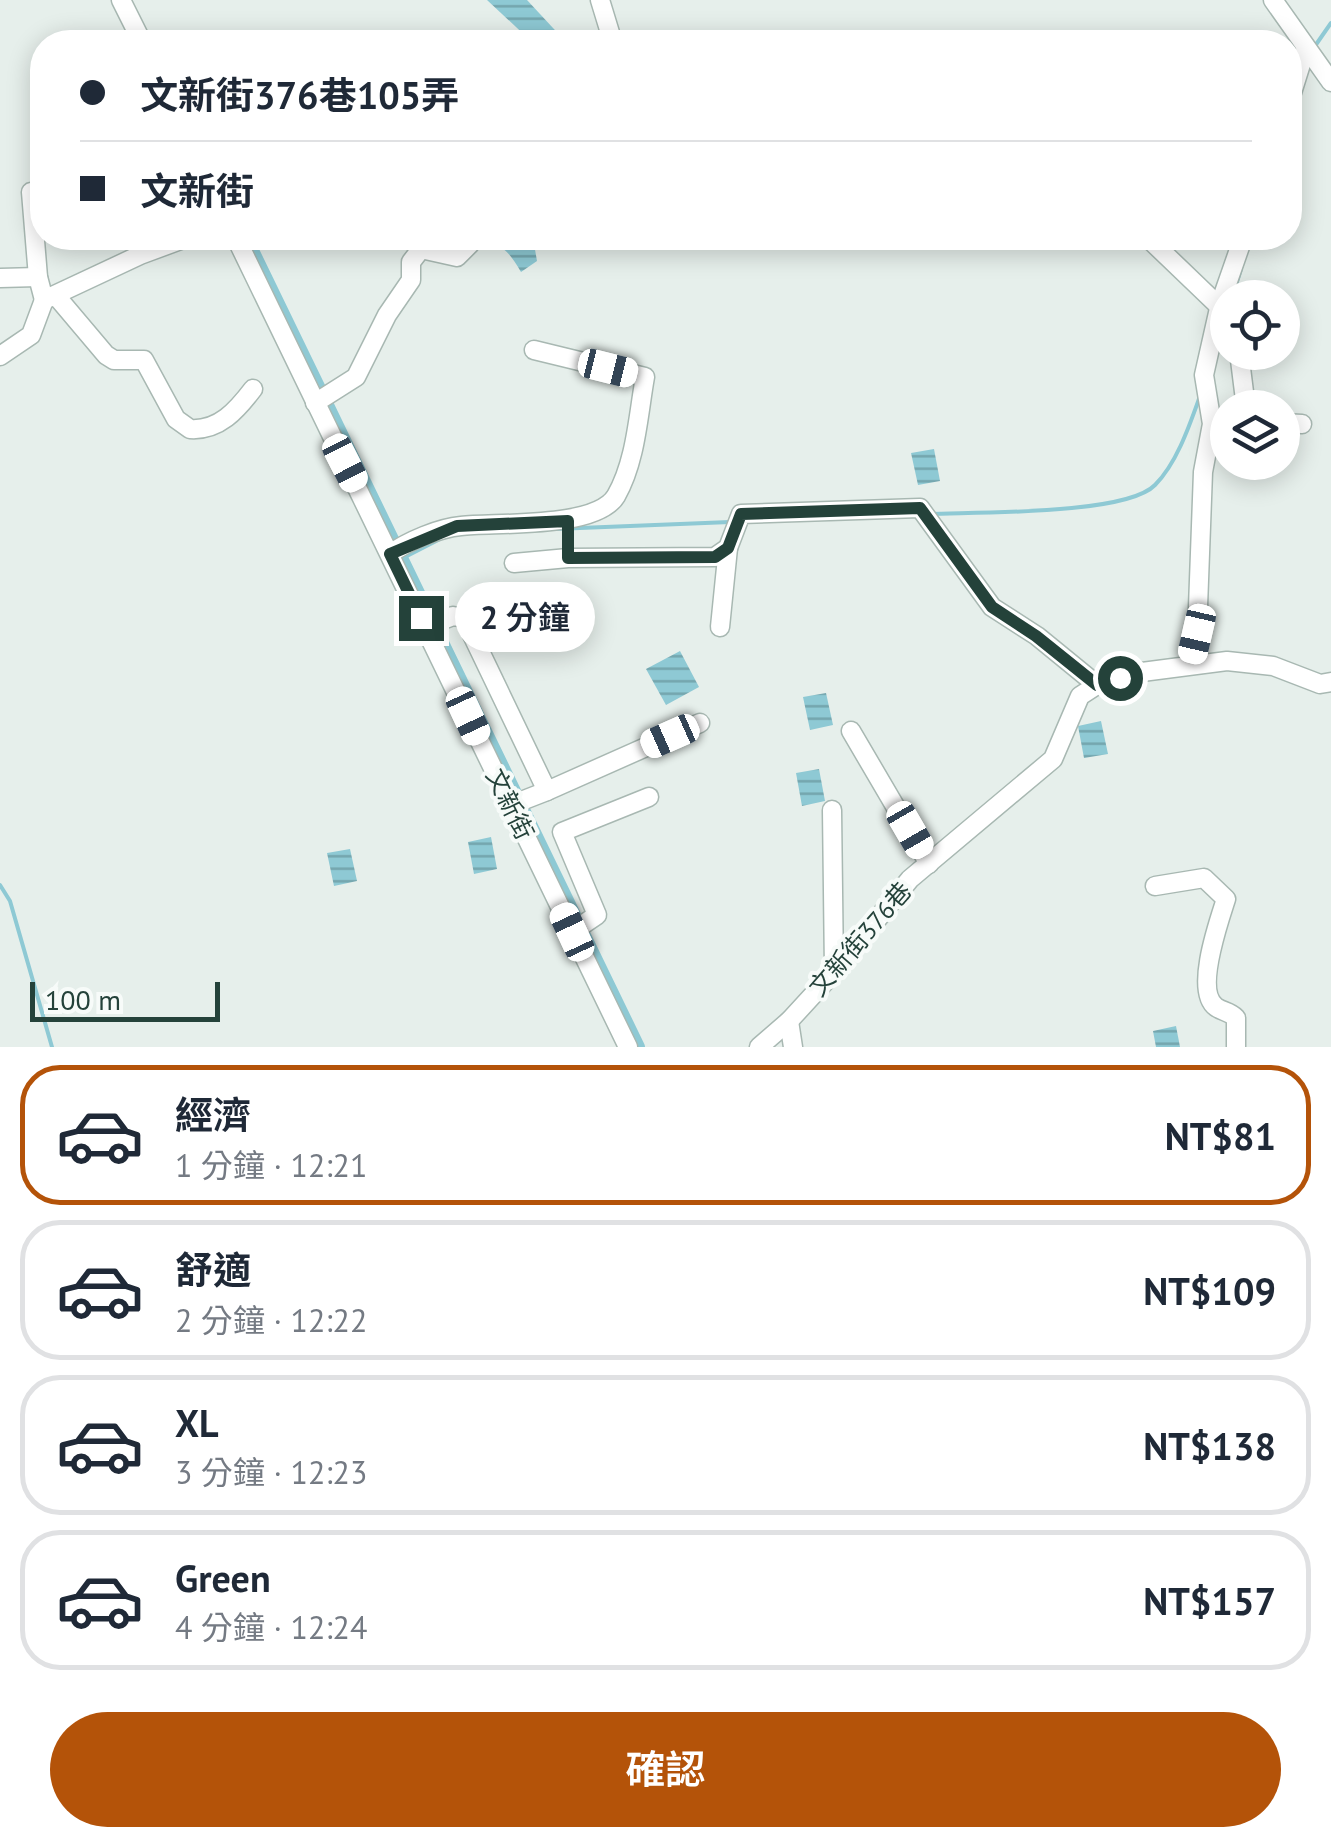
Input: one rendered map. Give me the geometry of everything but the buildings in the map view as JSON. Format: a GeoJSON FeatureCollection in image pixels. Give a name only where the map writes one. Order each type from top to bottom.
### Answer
{"type":"FeatureCollection","features":[{"type":"Feature","properties":{"kind":"street"},"geometry":{"type":"LineString","coordinates":[[121,0],[136,30]]}},
{"type":"Feature","properties":{"kind":"street"},"geometry":{"type":"LineString","coordinates":[[600,0],[608,30]]}},
{"type":"Feature","properties":{"kind":"street"},"geometry":{"type":"LineString","coordinates":[[1273,0],[1294,30]]}},
{"type":"Feature","properties":{"kind":"street"},"geometry":{"type":"LineString","coordinates":[[1302,42],[1331,82]]}},
{"type":"Feature","properties":{"kind":"street"},"geometry":{"type":"LineString","coordinates":[[1302,72],[1310,54]]}},
{"type":"Feature","properties":{"kind":"street"},"geometry":{"type":"LineString","coordinates":[[36,250],[38,277],[51,299],[106,355],[114,360],[144,360],[176,419],[190,429],[212,427],[236,411],[254,389]]}},
{"type":"Feature","properties":{"kind":"street"},"geometry":{"type":"LineString","coordinates":[[0,356],[31,335],[51,299],[154,250]]}},
{"type":"Feature","properties":{"kind":"street","name":"文新街"},"geometry":{"type":"LineString","coordinates":[[242,250],[397,549],[579,928],[628,1047]]}},
{"type":"Feature","properties":{"kind":"street"},"geometry":{"type":"LineString","coordinates":[[317,401],[356,377],[386,315],[411,280],[411,262],[420,250]]}},
{"type":"Feature","properties":{"kind":"street"},"geometry":{"type":"LineString","coordinates":[[425,250],[457,258],[464,250]]}},
{"type":"Feature","properties":{"kind":"street"},"geometry":{"type":"LineString","coordinates":[[1160,250],[1210,298]]}},
{"type":"Feature","properties":{"kind":"street"},"geometry":{"type":"LineString","coordinates":[[1232,280],[1240,250]]}},
{"type":"Feature","properties":{"kind":"street"},"geometry":{"type":"LineString","coordinates":[[0,278],[38,277]]}},
{"type":"Feature","properties":{"kind":"street"},"geometry":{"type":"LineString","coordinates":[[397,549],[457,526],[568,526],[613,502],[628,471],[645,377],[534,350]]}},
{"type":"Feature","properties":{"kind":"street"},"geometry":{"type":"LineString","coordinates":[[1190,664],[1198,617],[1203,472],[1212,424],[1205,381],[1210,363]]}},
{"type":"Feature","properties":{"kind":"street"},"geometry":{"type":"LineString","coordinates":[[720,627],[728,548],[741,514],[924,514],[992,607],[1097,685],[1142,672],[1228,661],[1273,666],[1320,684],[1331,682]]}},
{"type":"Feature","properties":{"kind":"street"},"geometry":{"type":"LineString","coordinates":[[568,526],[568,558]]}},
{"type":"Feature","properties":{"kind":"street"},"geometry":{"type":"LineString","coordinates":[[514,564],[568,558],[715,557],[728,548]]}},
{"type":"Feature","properties":{"kind":"street"},"geometry":{"type":"LineString","coordinates":[[440,622],[453,616],[464,618],[546,791]]}},
{"type":"Feature","properties":{"kind":"street","name":"文新街376巷"},"geometry":{"type":"LineString","coordinates":[[759,1047],[834,972],[910,880],[1053,759],[1080,696],[1097,685]]}},
{"type":"Feature","properties":{"kind":"street"},"geometry":{"type":"LineString","coordinates":[[519,802],[700,723]]}},
{"type":"Feature","properties":{"kind":"street"},"geometry":{"type":"LineString","coordinates":[[851,730],[929,864]]}},
{"type":"Feature","properties":{"kind":"street"},"geometry":{"type":"LineString","coordinates":[[579,928],[597,915],[562,832],[649,797]]}},
{"type":"Feature","properties":{"kind":"street"},"geometry":{"type":"LineString","coordinates":[[832,810],[834,972]]}},
{"type":"Feature","properties":{"kind":"street"},"geometry":{"type":"LineString","coordinates":[[1156,886],[1204,878],[1226,899],[1207,961],[1210,999],[1214,1006],[1236,1018],[1236,1047]]}},
{"type":"Feature","properties":{"kind":"street"},"geometry":{"type":"LineString","coordinates":[[789,1021],[794,1047]]}},
{"type":"Feature","properties":{"kind":"water"},"geometry":{"type":"Polygon","coordinates":[[[487,0],[527,0],[555,30],[519,30],[487,0]]]}},
{"type":"Feature","properties":{"kind":"water"},"geometry":{"type":"Polygon","coordinates":[[[504,250],[535,250],[537,261],[521,272],[504,250]]]}},
{"type":"Feature","properties":{"kind":"water"},"geometry":{"type":"Polygon","coordinates":[[[934,449],[940,481],[918,485],[911,453],[934,449]]]}},
{"type":"Feature","properties":{"kind":"water"},"geometry":{"type":"Polygon","coordinates":[[[680,651],[699,687],[666,705],[646,669],[680,651]]]}},
{"type":"Feature","properties":{"kind":"water"},"geometry":{"type":"Polygon","coordinates":[[[826,693],[833,725],[810,730],[803,697],[826,693]]]}},
{"type":"Feature","properties":{"kind":"water"},"geometry":{"type":"Polygon","coordinates":[[[1101,721],[1108,754],[1084,758],[1078,726],[1101,721]]]}},
{"type":"Feature","properties":{"kind":"water"},"geometry":{"type":"Polygon","coordinates":[[[819,769],[825,801],[802,806],[796,773],[819,769]]]}},
{"type":"Feature","properties":{"kind":"water"},"geometry":{"type":"Polygon","coordinates":[[[491,837],[497,869],[474,874],[468,842],[491,837]]]}},
{"type":"Feature","properties":{"kind":"water"},"geometry":{"type":"Polygon","coordinates":[[[350,849],[357,881],[334,886],[327,853],[350,849]]]}},
{"type":"Feature","properties":{"kind":"water"},"geometry":{"type":"Polygon","coordinates":[[[1176,1026],[1180,1047],[1156,1047],[1153,1031],[1176,1026]]]}},
{"type":"Feature","properties":{"kind":"waterway"},"geometry":{"type":"LineString","coordinates":[[1315,46],[1331,23]]}},
{"type":"Feature","properties":{"kind":"waterway"},"geometry":{"type":"LineString","coordinates":[[252,250],[638,1047]]}},
{"type":"Feature","properties":{"kind":"waterway"},"geometry":{"type":"LineString","coordinates":[[1238,280],[1241,269]]}},
{"type":"Feature","properties":{"kind":"waterway"},"geometry":{"type":"LineString","coordinates":[[930,514],[1083,507],[1139,495],[1155,485],[1170,466],[1200,396]]}},
{"type":"Feature","properties":{"kind":"waterway"},"geometry":{"type":"LineString","coordinates":[[555,529],[730,522]]}},
{"type":"Feature","properties":{"kind":"waterway"},"geometry":{"type":"LineString","coordinates":[[401,559],[442,538]]}},
{"type":"Feature","properties":{"kind":"waterway"},"geometry":{"type":"LineString","coordinates":[[0,885],[10,901],[52,1047]]}},
{"type":"Feature","properties":{"kind":"route"},"geometry":{"type":"LineString","coordinates":[[421,618],[390,554],[457,526],[568,521],[568,558],[715,557],[728,548],[741,514],[920,508],[1003,617],[1036,636],[1097,685],[1120,678]]}}]}
